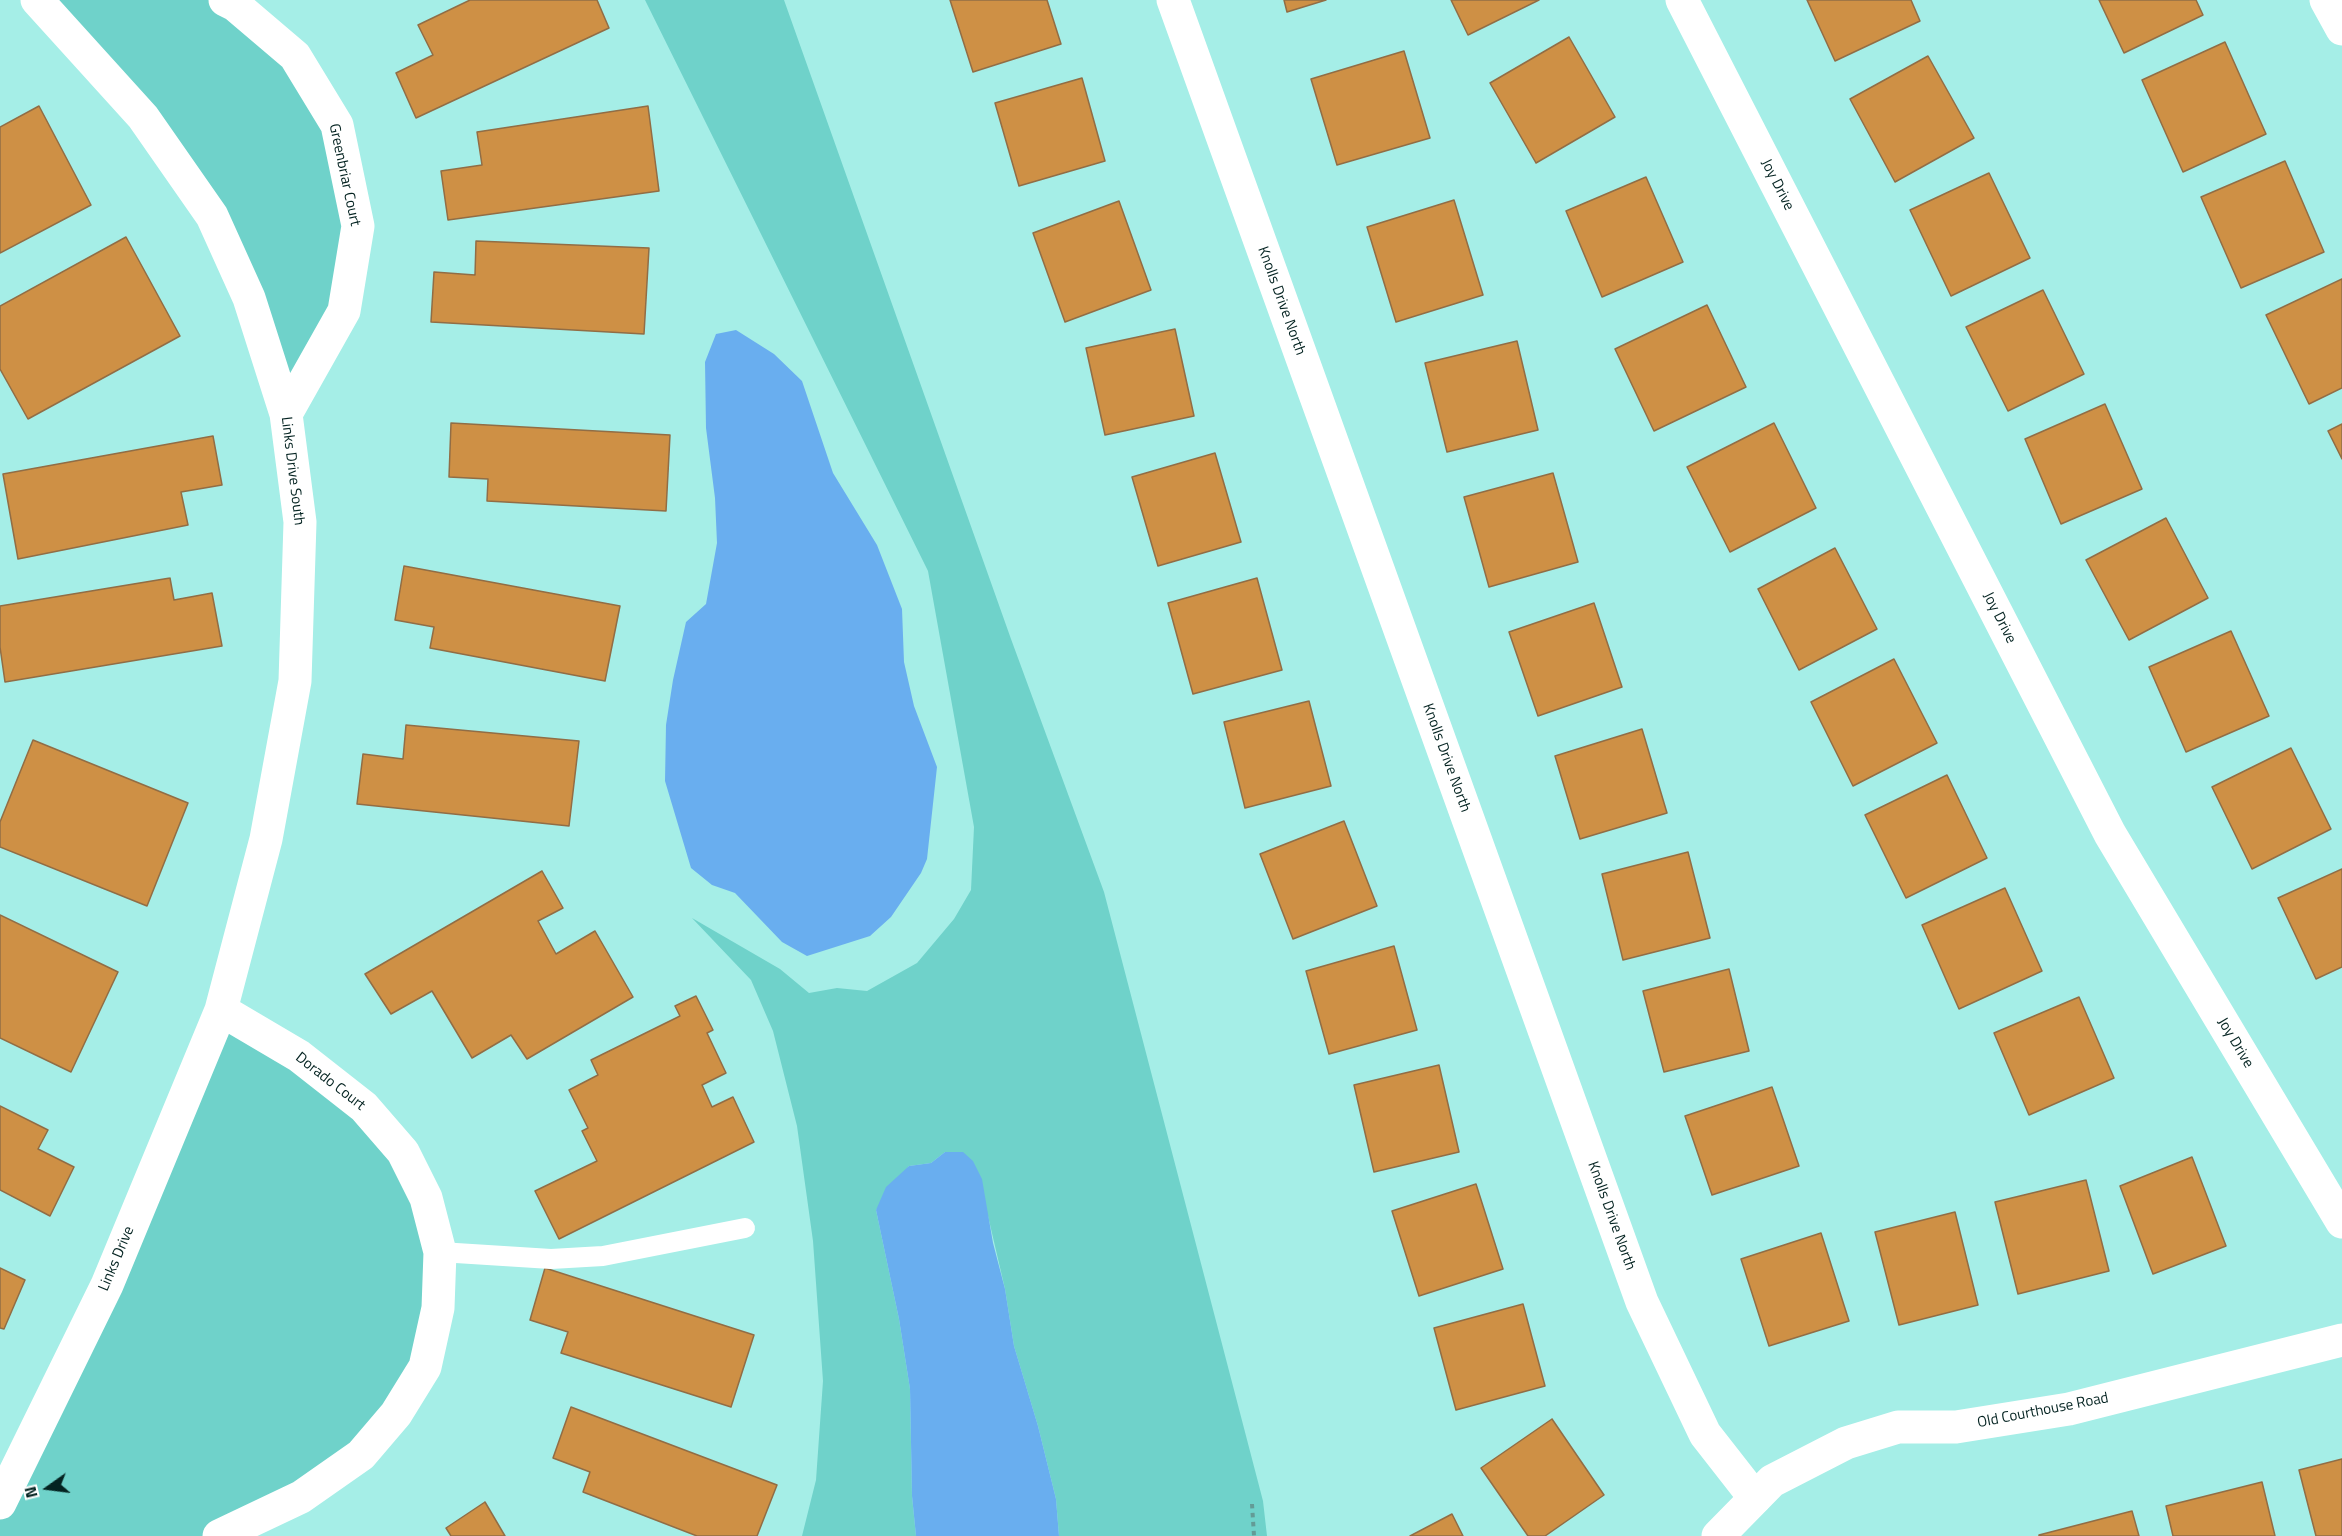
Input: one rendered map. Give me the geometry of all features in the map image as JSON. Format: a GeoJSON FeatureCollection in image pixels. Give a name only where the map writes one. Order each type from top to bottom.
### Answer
{"type":"FeatureCollection","features":[{"type":"Feature","properties":{"kind":"street","name":"Links Drive South"},"geometry":{"type":"LineString","coordinates":[[37,0],[143,117],[212,216],[249,298],[286,414],[300,522],[295,681],[266,839],[221,1010]]}},
{"type":"Feature","properties":{"kind":"street","name":"Greenbriar Court"},"geometry":{"type":"LineString","coordinates":[[225,0],[235,5],[295,56],[337,125],[358,225],[344,311],[286,414]]}},
{"type":"Feature","properties":{"kind":"street","name":"Knolls Drive North"},"geometry":{"type":"LineString","coordinates":[[1173,0],[1642,1302],[1705,1434],[1755,1498]]}},
{"type":"Feature","properties":{"kind":"street","name":"Joy Drive"},"geometry":{"type":"LineString","coordinates":[[1682,0],[2110,834],[2342,1222]]}},
{"type":"Feature","properties":{"kind":"street"},"geometry":{"type":"LineString","coordinates":[[2326,0],[2342,29]]}},
{"type":"Feature","properties":{"kind":"street","name":"Dorado Court"},"geometry":{"type":"LineString","coordinates":[[219,1536],[309,1491],[361,1455],[396,1414],[425,1367],[438,1308],[440,1252],[426,1198],[403,1152],[364,1107],[299,1056],[221,1010]]}},
{"type":"Feature","properties":{"kind":"street","name":"Links Drive"},"geometry":{"type":"LineString","coordinates":[[0,1503],[107,1285],[221,1010]]}},
{"type":"Feature","properties":{"kind":"street","name":"Old Courthouse Road"},"geometry":{"type":"LineString","coordinates":[[1718,1536],[1772,1481],[1846,1443],[1898,1427],[1956,1427],[2068,1409],[2342,1340]]}},
{"type":"Feature","properties":{"kind":"lane"},"geometry":{"type":"LineString","coordinates":[[440,1252],[551,1259],[603,1256],[745,1228]]}},
{"type":"Feature","properties":{"kind":"path"},"geometry":{"type":"LineString","coordinates":[[1252,1504],[1254,1536]]}},
{"type":"Feature","properties":{"kind":"shaded area"},"geometry":{"type":"Polygon","coordinates":[[[37,0],[225,0],[295,56],[358,226],[344,311],[286,414],[212,216],[37,0]]]}},
{"type":"Feature","properties":{"kind":"shaded area"},"geometry":{"type":"Polygon","coordinates":[[[645,0],[784,0],[1011,639],[1104,892],[1263,1501],[1267,1536],[1059,1536],[1056,1499],[1038,1426],[1014,1346],[1005,1289],[988,1216],[945,1152],[931,1163],[909,1166],[876,1210],[899,1319],[910,1389],[912,1496],[916,1536],[802,1536],[816,1480],[823,1381],[813,1241],[797,1126],[773,1031],[751,980],[692,918],[780,969],[809,993],[837,988],[867,991],[917,963],[954,919],[971,890],[974,827],[928,571],[645,0]]]}},
{"type":"Feature","properties":{"kind":"shaded area"},"geometry":{"type":"Polygon","coordinates":[[[736,330],[774,354],[802,381],[833,473],[877,545],[902,609],[904,662],[914,706],[937,767],[927,859],[921,873],[891,917],[870,936],[807,956],[782,942],[735,893],[712,885],[691,868],[665,781],[666,725],[673,680],[686,622],[706,604],[717,543],[715,498],[706,428],[705,362],[716,334],[736,330]]]}},
{"type":"Feature","properties":{"kind":"shaded area"},"geometry":{"type":"Polygon","coordinates":[[[221,1010],[364,1107],[440,1252],[396,1414],[219,1536],[0,1536],[0,1503],[221,1010]]]}},
{"type":"Feature","properties":{"kind":"shaded area"},"geometry":{"type":"Polygon","coordinates":[[[945,1152],[963,1152],[973,1161],[982,1179],[993,1243],[1005,1289],[1014,1346],[1038,1426],[1056,1499],[1059,1536],[916,1536],[912,1496],[910,1389],[899,1319],[876,1210],[886,1187],[909,1166],[931,1163],[945,1152]]]}},
{"type":"Feature","properties":{"kind":"building"},"geometry":{"type":"Polygon","coordinates":[[[470,0],[597,0],[609,28],[416,118],[396,73],[433,55],[418,25],[470,0]]]}},
{"type":"Feature","properties":{"kind":"building"},"geometry":{"type":"Polygon","coordinates":[[[950,0],[1047,0],[1061,44],[973,72],[950,0]]]}},
{"type":"Feature","properties":{"kind":"building"},"geometry":{"type":"Polygon","coordinates":[[[1284,0],[1326,0],[1287,12],[1284,0]]]}},
{"type":"Feature","properties":{"kind":"building"},"geometry":{"type":"Polygon","coordinates":[[[1451,0],[1539,0],[1468,35],[1451,0]]]}},
{"type":"Feature","properties":{"kind":"building"},"geometry":{"type":"Polygon","coordinates":[[[1807,0],[1911,0],[1920,21],[1835,61],[1807,0]]]}},
{"type":"Feature","properties":{"kind":"building"},"geometry":{"type":"Polygon","coordinates":[[[2099,0],[2196,0],[2203,15],[2124,53],[2099,0]]]}},
{"type":"Feature","properties":{"kind":"building"},"geometry":{"type":"Polygon","coordinates":[[[1569,37],[1615,117],[1536,163],[1490,83],[1569,37]]]}},
{"type":"Feature","properties":{"kind":"building"},"geometry":{"type":"Polygon","coordinates":[[[2225,42],[2266,134],[2183,172],[2142,80],[2225,42]]]}},
{"type":"Feature","properties":{"kind":"building"},"geometry":{"type":"Polygon","coordinates":[[[1404,51],[1430,138],[1337,165],[1311,79],[1404,51]]]}},
{"type":"Feature","properties":{"kind":"building"},"geometry":{"type":"Polygon","coordinates":[[[1928,56],[1974,138],[1895,182],[1850,99],[1928,56]]]}},
{"type":"Feature","properties":{"kind":"building"},"geometry":{"type":"Polygon","coordinates":[[[1082,78],[1105,161],[1019,186],[995,103],[1082,78]]]}},
{"type":"Feature","properties":{"kind":"building"},"geometry":{"type":"Polygon","coordinates":[[[39,106],[91,205],[0,253],[0,127],[39,106]]]}},
{"type":"Feature","properties":{"kind":"building"},"geometry":{"type":"Polygon","coordinates":[[[648,106],[659,191],[448,220],[441,171],[482,165],[477,132],[648,106]]]}},
{"type":"Feature","properties":{"kind":"building"},"geometry":{"type":"Polygon","coordinates":[[[2285,161],[2324,252],[2241,288],[2201,197],[2285,161]]]}},
{"type":"Feature","properties":{"kind":"building"},"geometry":{"type":"Polygon","coordinates":[[[1989,173],[2030,258],[1951,296],[1910,210],[1989,173]]]}},
{"type":"Feature","properties":{"kind":"building"},"geometry":{"type":"Polygon","coordinates":[[[1646,177],[1683,262],[1602,297],[1566,211],[1646,177]]]}},
{"type":"Feature","properties":{"kind":"building"},"geometry":{"type":"Polygon","coordinates":[[[1454,200],[1483,295],[1396,322],[1367,227],[1454,200]]]}},
{"type":"Feature","properties":{"kind":"building"},"geometry":{"type":"Polygon","coordinates":[[[1119,201],[1151,290],[1065,322],[1033,233],[1119,201]]]}},
{"type":"Feature","properties":{"kind":"building"},"geometry":{"type":"Polygon","coordinates":[[[126,237],[180,336],[28,419],[0,369],[0,306],[126,237]]]}},
{"type":"Feature","properties":{"kind":"building"},"geometry":{"type":"Polygon","coordinates":[[[476,241],[649,248],[644,334],[431,322],[434,272],[475,275],[476,241]]]}},
{"type":"Feature","properties":{"kind":"building"},"geometry":{"type":"Polygon","coordinates":[[[2342,279],[2342,388],[2309,404],[2266,315],[2342,279]]]}},
{"type":"Feature","properties":{"kind":"building"},"geometry":{"type":"Polygon","coordinates":[[[2043,290],[2084,374],[2008,411],[1966,327],[2043,290]]]}},
{"type":"Feature","properties":{"kind":"building"},"geometry":{"type":"Polygon","coordinates":[[[1707,305],[1746,387],[1654,431],[1615,349],[1707,305]]]}},
{"type":"Feature","properties":{"kind":"building"},"geometry":{"type":"Polygon","coordinates":[[[1175,329],[1194,416],[1105,435],[1086,348],[1175,329]]]}},
{"type":"Feature","properties":{"kind":"building"},"geometry":{"type":"Polygon","coordinates":[[[1517,341],[1538,430],[1447,452],[1425,363],[1517,341]]]}},
{"type":"Feature","properties":{"kind":"building"},"geometry":{"type":"Polygon","coordinates":[[[2105,404],[2142,489],[2061,524],[2025,439],[2105,404]]]}},
{"type":"Feature","properties":{"kind":"building"},"geometry":{"type":"Polygon","coordinates":[[[451,423],[670,435],[666,511],[487,501],[488,479],[449,477],[451,423]]]}},
{"type":"Feature","properties":{"kind":"building"},"geometry":{"type":"Polygon","coordinates":[[[1774,423],[1816,508],[1730,552],[1687,467],[1774,423]]]}},
{"type":"Feature","properties":{"kind":"building"},"geometry":{"type":"Polygon","coordinates":[[[2342,424],[2342,459],[2328,431],[2342,424]]]}},
{"type":"Feature","properties":{"kind":"building"},"geometry":{"type":"Polygon","coordinates":[[[213,436],[222,485],[181,492],[188,525],[18,559],[3,474],[213,436]]]}},
{"type":"Feature","properties":{"kind":"building"},"geometry":{"type":"Polygon","coordinates":[[[1215,453],[1241,542],[1158,566],[1132,477],[1215,453]]]}},
{"type":"Feature","properties":{"kind":"building"},"geometry":{"type":"Polygon","coordinates":[[[1553,473],[1578,562],[1489,587],[1464,497],[1553,473]]]}},
{"type":"Feature","properties":{"kind":"building"},"geometry":{"type":"Polygon","coordinates":[[[2166,518],[2208,598],[2129,640],[2086,560],[2166,518]]]}},
{"type":"Feature","properties":{"kind":"building"},"geometry":{"type":"Polygon","coordinates":[[[1835,548],[1877,629],[1799,670],[1758,589],[1835,548]]]}},
{"type":"Feature","properties":{"kind":"building"},"geometry":{"type":"Polygon","coordinates":[[[404,566],[620,606],[605,681],[430,648],[434,627],[395,620],[404,566]]]}},
{"type":"Feature","properties":{"kind":"building"},"geometry":{"type":"Polygon","coordinates":[[[170,578],[174,600],[212,593],[222,646],[5,682],[0,647],[0,606],[170,578]]]}},
{"type":"Feature","properties":{"kind":"building"},"geometry":{"type":"Polygon","coordinates":[[[1257,578],[1282,670],[1193,694],[1168,603],[1257,578]]]}},
{"type":"Feature","properties":{"kind":"building"},"geometry":{"type":"Polygon","coordinates":[[[1594,603],[1622,687],[1538,716],[1509,632],[1594,603]]]}},
{"type":"Feature","properties":{"kind":"building"},"geometry":{"type":"Polygon","coordinates":[[[2231,631],[2269,716],[2186,752],[2149,667],[2231,631]]]}},
{"type":"Feature","properties":{"kind":"building"},"geometry":{"type":"Polygon","coordinates":[[[1894,659],[1937,743],[1853,786],[1811,702],[1894,659]]]}},
{"type":"Feature","properties":{"kind":"building"},"geometry":{"type":"Polygon","coordinates":[[[1309,701],[1331,786],[1245,808],[1224,722],[1309,701]]]}},
{"type":"Feature","properties":{"kind":"building"},"geometry":{"type":"Polygon","coordinates":[[[406,725],[579,741],[569,826],[357,804],[363,754],[403,759],[406,725]]]}},
{"type":"Feature","properties":{"kind":"building"},"geometry":{"type":"Polygon","coordinates":[[[1642,729],[1667,813],[1580,839],[1555,756],[1642,729]]]}},
{"type":"Feature","properties":{"kind":"building"},"geometry":{"type":"Polygon","coordinates":[[[33,740],[188,803],[147,906],[0,847],[0,822],[33,740]]]}},
{"type":"Feature","properties":{"kind":"building"},"geometry":{"type":"Polygon","coordinates":[[[2291,748],[2331,829],[2252,869],[2212,787],[2291,748]]]}},
{"type":"Feature","properties":{"kind":"building"},"geometry":{"type":"Polygon","coordinates":[[[1947,775],[1987,858],[1906,898],[1865,815],[1947,775]]]}},
{"type":"Feature","properties":{"kind":"building"},"geometry":{"type":"Polygon","coordinates":[[[1344,821],[1377,906],[1293,939],[1260,854],[1344,821]]]}},
{"type":"Feature","properties":{"kind":"building"},"geometry":{"type":"Polygon","coordinates":[[[1688,852],[1710,938],[1623,960],[1602,874],[1688,852]]]}},
{"type":"Feature","properties":{"kind":"building"},"geometry":{"type":"Polygon","coordinates":[[[2342,869],[2342,967],[2316,979],[2278,898],[2342,869]]]}},
{"type":"Feature","properties":{"kind":"building"},"geometry":{"type":"Polygon","coordinates":[[[542,871],[563,908],[538,921],[556,954],[595,931],[633,997],[527,1059],[511,1035],[472,1058],[432,991],[391,1014],[365,974],[542,871]]]}},
{"type":"Feature","properties":{"kind":"building"},"geometry":{"type":"Polygon","coordinates":[[[2005,888],[2042,971],[1959,1009],[1922,925],[2005,888]]]}},
{"type":"Feature","properties":{"kind":"building"},"geometry":{"type":"Polygon","coordinates":[[[0,915],[118,972],[71,1072],[0,1038],[0,915]]]}},
{"type":"Feature","properties":{"kind":"building"},"geometry":{"type":"Polygon","coordinates":[[[1394,946],[1417,1030],[1329,1054],[1306,971],[1394,946]]]}},
{"type":"Feature","properties":{"kind":"building"},"geometry":{"type":"Polygon","coordinates":[[[1729,969],[1749,1051],[1664,1072],[1643,991],[1729,969]]]}},
{"type":"Feature","properties":{"kind":"building"},"geometry":{"type":"Polygon","coordinates":[[[696,996],[713,1030],[707,1033],[726,1073],[702,1085],[712,1107],[733,1097],[754,1142],[559,1239],[535,1191],[597,1161],[582,1131],[588,1128],[569,1090],[598,1075],[591,1060],[680,1016],[675,1006],[696,996]]]}},
{"type":"Feature","properties":{"kind":"building"},"geometry":{"type":"Polygon","coordinates":[[[2079,997],[2114,1078],[2029,1115],[1994,1033],[2079,997]]]}},
{"type":"Feature","properties":{"kind":"building"},"geometry":{"type":"Polygon","coordinates":[[[1439,1065],[1459,1152],[1374,1172],[1354,1085],[1439,1065]]]}},
{"type":"Feature","properties":{"kind":"building"},"geometry":{"type":"Polygon","coordinates":[[[1772,1087],[1799,1166],[1712,1195],[1685,1116],[1772,1087]]]}},
{"type":"Feature","properties":{"kind":"building"},"geometry":{"type":"Polygon","coordinates":[[[0,1106],[48,1130],[38,1149],[74,1167],[50,1216],[0,1190],[0,1106]]]}},
{"type":"Feature","properties":{"kind":"building"},"geometry":{"type":"Polygon","coordinates":[[[2192,1157],[2226,1246],[2153,1274],[2120,1186],[2192,1157]]]}},
{"type":"Feature","properties":{"kind":"building"},"geometry":{"type":"Polygon","coordinates":[[[2086,1180],[2109,1271],[2018,1294],[1995,1202],[2086,1180]]]}},
{"type":"Feature","properties":{"kind":"building"},"geometry":{"type":"Polygon","coordinates":[[[1476,1184],[1503,1269],[1419,1296],[1392,1211],[1476,1184]]]}},
{"type":"Feature","properties":{"kind":"building"},"geometry":{"type":"Polygon","coordinates":[[[1955,1212],[1978,1305],[1899,1325],[1875,1232],[1955,1212]]]}},
{"type":"Feature","properties":{"kind":"building"},"geometry":{"type":"Polygon","coordinates":[[[1821,1233],[1849,1321],[1769,1346],[1741,1259],[1821,1233]]]}},
{"type":"Feature","properties":{"kind":"building"},"geometry":{"type":"Polygon","coordinates":[[[0,1268],[25,1280],[4,1329],[0,1328],[0,1268]]]}},
{"type":"Feature","properties":{"kind":"building"},"geometry":{"type":"Polygon","coordinates":[[[545,1268],[754,1335],[731,1407],[561,1353],[568,1332],[530,1320],[545,1268]]]}},
{"type":"Feature","properties":{"kind":"building"},"geometry":{"type":"Polygon","coordinates":[[[1523,1304],[1545,1386],[1456,1410],[1434,1328],[1523,1304]]]}},
{"type":"Feature","properties":{"kind":"building"},"geometry":{"type":"Polygon","coordinates":[[[571,1407],[777,1485],[757,1536],[697,1536],[583,1492],[590,1472],[553,1458],[571,1407]]]}},
{"type":"Feature","properties":{"kind":"building"},"geometry":{"type":"Polygon","coordinates":[[[1552,1419],[1604,1495],[1545,1536],[1528,1536],[1481,1468],[1552,1419]]]}},
{"type":"Feature","properties":{"kind":"building"},"geometry":{"type":"Polygon","coordinates":[[[2342,1459],[2342,1536],[2316,1536],[2299,1470],[2342,1459]]]}},
{"type":"Feature","properties":{"kind":"building"},"geometry":{"type":"Polygon","coordinates":[[[2262,1482],[2275,1536],[2173,1536],[2166,1506],[2262,1482]]]}},
{"type":"Feature","properties":{"kind":"building"},"geometry":{"type":"Polygon","coordinates":[[[485,1502],[505,1536],[451,1536],[446,1528],[485,1502]]]}},
{"type":"Feature","properties":{"kind":"building"},"geometry":{"type":"Polygon","coordinates":[[[2132,1511],[2139,1536],[2039,1536],[2039,1535],[2132,1511]]]}},
{"type":"Feature","properties":{"kind":"building"},"geometry":{"type":"Polygon","coordinates":[[[1452,1514],[1463,1536],[1410,1536],[1452,1514]]]}}]}
